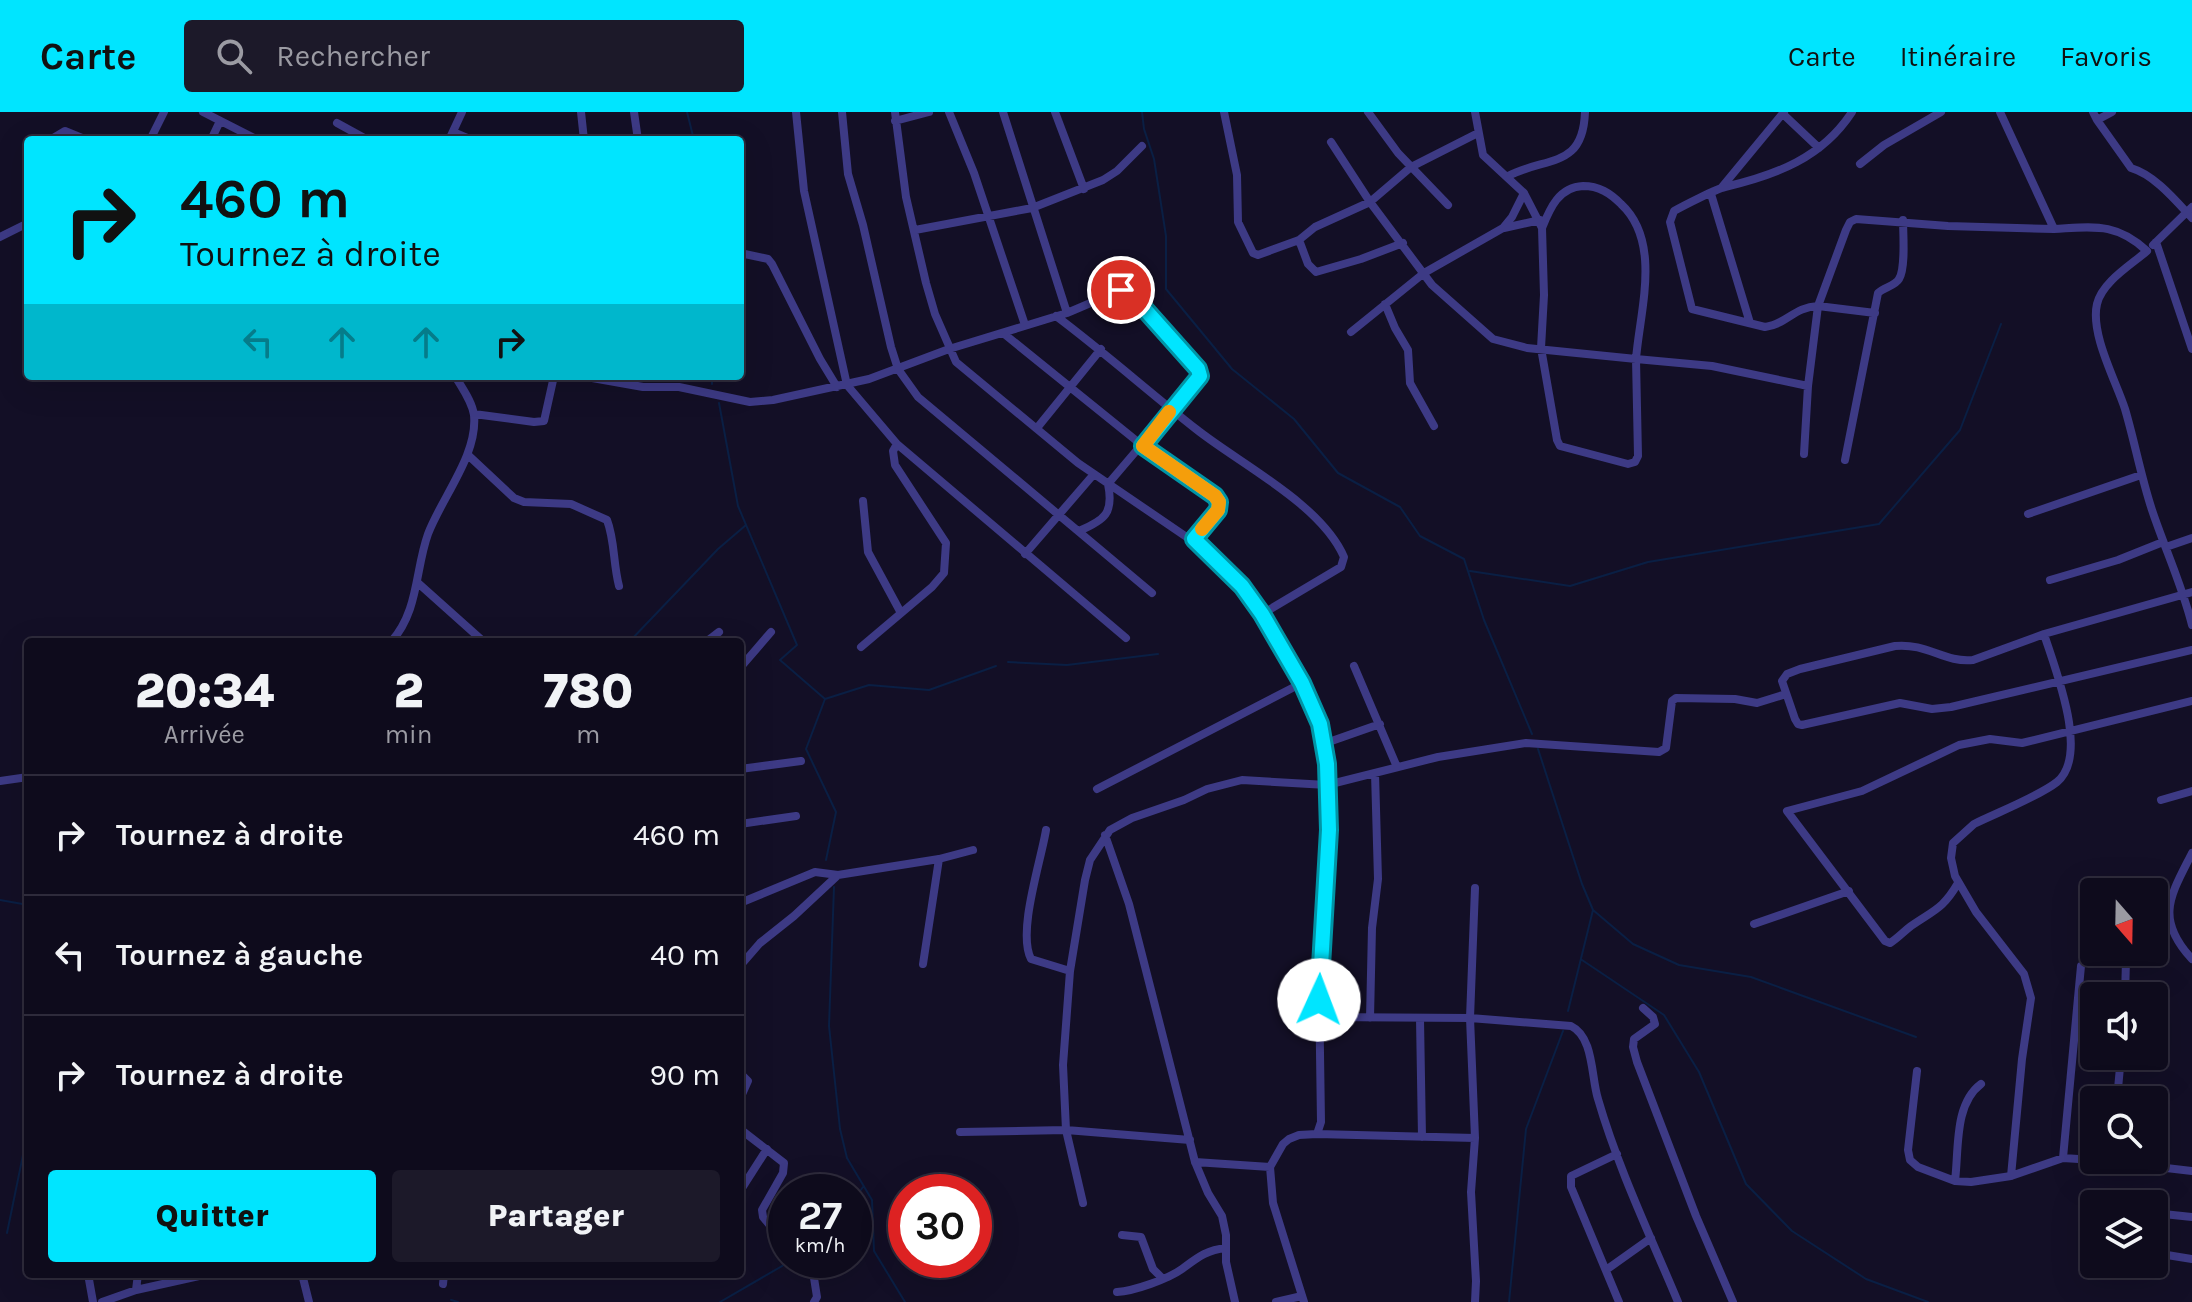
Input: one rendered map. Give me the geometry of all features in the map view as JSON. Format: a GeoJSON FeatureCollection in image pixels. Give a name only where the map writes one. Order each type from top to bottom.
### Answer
{"type":"FeatureCollection","features":[{"type":"Feature","properties":{"kind":"street"},"geometry":{"type":"LineString","coordinates":[[152,136],[164,112]]}},
{"type":"Feature","properties":{"kind":"street"},"geometry":{"type":"LineString","coordinates":[[203,112],[250,136]]}},
{"type":"Feature","properties":{"kind":"street"},"geometry":{"type":"LineString","coordinates":[[451,136],[462,112]]}},
{"type":"Feature","properties":{"kind":"street"},"geometry":{"type":"LineString","coordinates":[[581,112],[584,136]]}},
{"type":"Feature","properties":{"kind":"street"},"geometry":{"type":"LineString","coordinates":[[634,112],[637,136]]}},
{"type":"Feature","properties":{"kind":"street"},"geometry":{"type":"LineString","coordinates":[[796,112],[804,191],[847,385],[897,444],[1126,638]]}},
{"type":"Feature","properties":{"kind":"street"},"geometry":{"type":"LineString","coordinates":[[842,112],[848,174],[898,369],[918,397],[1152,593]]}},
{"type":"Feature","properties":{"kind":"street"},"geometry":{"type":"LineString","coordinates":[[929,112],[895,116],[901,165],[935,314],[956,362],[1094,474],[1194,539],[1242,586],[1302,683],[1320,724],[1327,785],[1329,869],[1319,983],[1322,1107],[1317,1134]]}},
{"type":"Feature","properties":{"kind":"street"},"geometry":{"type":"LineString","coordinates":[[949,112],[974,173],[1025,325]]}},
{"type":"Feature","properties":{"kind":"street"},"geometry":{"type":"LineString","coordinates":[[1003,112],[1067,313]]}},
{"type":"Feature","properties":{"kind":"street"},"geometry":{"type":"LineString","coordinates":[[1055,112],[1084,189]]}},
{"type":"Feature","properties":{"kind":"street"},"geometry":{"type":"LineString","coordinates":[[1224,112],[1237,175],[1238,222],[1253,253],[1258,255],[1299,240],[1315,227],[1370,202],[1411,167],[1478,133]]}},
{"type":"Feature","properties":{"kind":"street"},"geometry":{"type":"LineString","coordinates":[[1368,112],[1411,167],[1448,205]]}},
{"type":"Feature","properties":{"kind":"street"},"geometry":{"type":"LineString","coordinates":[[1475,112],[1483,155],[1524,193],[1541,224],[1544,295],[1541,348],[1557,440],[1560,446],[1628,464],[1635,462],[1638,456],[1636,359],[1644,263],[1640,228],[1629,211],[1610,193],[1592,186],[1575,186],[1561,194],[1550,206],[1541,224]]}},
{"type":"Feature","properties":{"kind":"street"},"geometry":{"type":"LineString","coordinates":[[1508,176],[1526,167],[1555,162],[1573,151],[1584,132],[1585,112]]}},
{"type":"Feature","properties":{"kind":"street"},"geometry":{"type":"LineString","coordinates":[[1722,187],[1758,180],[1804,160],[1843,125],[1852,112]]}},
{"type":"Feature","properties":{"kind":"street"},"geometry":{"type":"LineString","coordinates":[[1860,164],[1884,145],[1941,112]]}},
{"type":"Feature","properties":{"kind":"street"},"geometry":{"type":"LineString","coordinates":[[2000,112],[2054,229]]}},
{"type":"Feature","properties":{"kind":"street"},"geometry":{"type":"LineString","coordinates":[[2112,112],[2095,116],[2131,168],[2152,179],[2190,213],[2105,289],[2097,303],[2097,313],[2104,351],[2125,411],[2141,475],[2164,545],[2188,593],[2192,625]]}},
{"type":"Feature","properties":{"kind":"street"},"geometry":{"type":"LineString","coordinates":[[1819,148],[1784,113],[1722,187],[1674,211],[1670,222],[1688,299],[1692,309],[1765,327],[1776,325],[1804,306],[1875,313]]}},
{"type":"Feature","properties":{"kind":"street"},"geometry":{"type":"LineString","coordinates":[[213,136],[220,121]]}},
{"type":"Feature","properties":{"kind":"street"},"geometry":{"type":"LineString","coordinates":[[337,123],[361,136]]}},
{"type":"Feature","properties":{"kind":"street"},"geometry":{"type":"LineString","coordinates":[[57,136],[65,131],[77,136]]}},
{"type":"Feature","properties":{"kind":"street"},"geometry":{"type":"LineString","coordinates":[[1331,142],[1370,202],[1432,285],[1493,339],[1514,346],[1607,358],[1712,366],[1808,386]]}},
{"type":"Feature","properties":{"kind":"street"},"geometry":{"type":"LineString","coordinates":[[915,230],[1032,208],[1084,189],[1117,171],[1142,146]]}},
{"type":"Feature","properties":{"kind":"street"},"geometry":{"type":"LineString","coordinates":[[1351,332],[1424,273],[1503,228],[1524,193]]}},
{"type":"Feature","properties":{"kind":"street"},"geometry":{"type":"LineString","coordinates":[[1711,194],[1750,323]]}},
{"type":"Feature","properties":{"kind":"street"},"geometry":{"type":"LineString","coordinates":[[1804,454],[1808,386],[1818,306],[1850,222],[1856,219],[1903,220],[1948,226],[2101,227],[2133,238],[2147,251]]}},
{"type":"Feature","properties":{"kind":"street"},"geometry":{"type":"LineString","coordinates":[[1845,460],[1878,293],[1899,279],[1903,220]]}},
{"type":"Feature","properties":{"kind":"street"},"geometry":{"type":"LineString","coordinates":[[1503,228],[1541,224]]}},
{"type":"Feature","properties":{"kind":"street"},"geometry":{"type":"LineString","coordinates":[[0,237],[24,225]]}},
{"type":"Feature","properties":{"kind":"street"},"geometry":{"type":"LineString","coordinates":[[1299,240],[1308,264],[1316,272],[1403,243]]}},
{"type":"Feature","properties":{"kind":"street"},"geometry":{"type":"LineString","coordinates":[[2156,242],[2192,349]]}},
{"type":"Feature","properties":{"kind":"street"},"geometry":{"type":"LineString","coordinates":[[744,254],[768,259],[772,264],[837,387]]}},
{"type":"Feature","properties":{"kind":"street"},"geometry":{"type":"LineString","coordinates":[[615,380],[643,387],[679,387],[750,402],[837,387],[1067,313],[1121,290],[1128,291],[1198,369],[1198,381],[1108,484]]}},
{"type":"Feature","properties":{"kind":"street"},"geometry":{"type":"LineString","coordinates":[[1385,304],[1408,350],[1410,383],[1434,426]]}},
{"type":"Feature","properties":{"kind":"street"},"geometry":{"type":"LineString","coordinates":[[1056,316],[1101,349],[1172,409],[1299,503],[1339,545],[1344,557],[1341,567],[1262,614]]}},
{"type":"Feature","properties":{"kind":"street"},"geometry":{"type":"LineString","coordinates":[[1003,333],[1143,446],[1215,496],[1219,502],[1218,510],[1194,539]]}},
{"type":"Feature","properties":{"kind":"street"},"geometry":{"type":"LineString","coordinates":[[1037,428],[1101,349]]}},
{"type":"Feature","properties":{"kind":"street"},"geometry":{"type":"LineString","coordinates":[[394,638],[407,617],[429,533],[468,455],[474,414],[457,380]]}},
{"type":"Feature","properties":{"kind":"street"},"geometry":{"type":"LineString","coordinates":[[474,414],[544,421],[553,380]]}},
{"type":"Feature","properties":{"kind":"street"},"geometry":{"type":"LineString","coordinates":[[678,380],[679,387]]}},
{"type":"Feature","properties":{"kind":"street"},"geometry":{"type":"LineString","coordinates":[[861,647],[932,587],[944,573],[946,543],[895,465],[893,451],[897,444]]}},
{"type":"Feature","properties":{"kind":"street"},"geometry":{"type":"LineString","coordinates":[[468,455],[514,498],[524,502],[571,504],[607,520],[613,537],[613,564],[619,586]]}},
{"type":"Feature","properties":{"kind":"street"},"geometry":{"type":"LineString","coordinates":[[1025,554],[1094,474]]}},
{"type":"Feature","properties":{"kind":"street"},"geometry":{"type":"LineString","coordinates":[[2028,514],[2141,475]]}},
{"type":"Feature","properties":{"kind":"street"},"geometry":{"type":"LineString","coordinates":[[1079,531],[1106,515],[1112,500],[1108,484]]}},
{"type":"Feature","properties":{"kind":"street"},"geometry":{"type":"LineString","coordinates":[[863,501],[868,552],[901,613]]}},
{"type":"Feature","properties":{"kind":"street"},"geometry":{"type":"LineString","coordinates":[[2050,580],[2192,538]]}},
{"type":"Feature","properties":{"kind":"street"},"geometry":{"type":"LineString","coordinates":[[418,583],[480,638]]}},
{"type":"Feature","properties":{"kind":"street"},"geometry":{"type":"LineString","coordinates":[[2188,593],[2044,634],[1973,660],[1961,661],[1928,648],[1909,645],[1827,662],[1787,674],[1782,681],[1795,719],[1802,725],[1900,703],[1932,709],[1951,707],[2192,650]]}},
{"type":"Feature","properties":{"kind":"street"},"geometry":{"type":"LineString","coordinates":[[711,638],[719,632]]}},
{"type":"Feature","properties":{"kind":"street"},"geometry":{"type":"LineString","coordinates":[[744,663],[771,632]]}},
{"type":"Feature","properties":{"kind":"street"},"geometry":{"type":"LineString","coordinates":[[2011,1176],[2031,998],[2024,974],[1976,912],[1958,883],[1951,858],[1953,843],[1974,824],[2058,781],[2071,761],[2070,733],[2044,634]]}},
{"type":"Feature","properties":{"kind":"street"},"geometry":{"type":"LineString","coordinates":[[1354,666],[1397,767]]}},
{"type":"Feature","properties":{"kind":"street"},"geometry":{"type":"LineString","coordinates":[[1097,789],[1302,683]]}},
{"type":"Feature","properties":{"kind":"street"},"geometry":{"type":"LineString","coordinates":[[1083,1203],[1066,1130],[1063,1065],[1070,971],[1085,880],[1090,860],[1105,835],[1132,818],[1225,782],[1242,780],[1327,785],[1438,757],[1526,743],[1659,752],[1666,748],[1670,708],[1676,698],[1735,699],[1757,703],[1786,694]]}},
{"type":"Feature","properties":{"kind":"street"},"geometry":{"type":"LineString","coordinates":[[1958,883],[1939,909],[1890,943],[1885,941],[1787,811],[1862,791],[1973,741],[1990,739],[2022,743],[2192,701]]}},
{"type":"Feature","properties":{"kind":"street"},"geometry":{"type":"LineString","coordinates":[[1323,744],[1380,724]]}},
{"type":"Feature","properties":{"kind":"street"},"geometry":{"type":"LineString","coordinates":[[744,768],[801,761]]}},
{"type":"Feature","properties":{"kind":"street"},"geometry":{"type":"LineString","coordinates":[[1370,1018],[1372,928],[1378,879],[1375,773]]}},
{"type":"Feature","properties":{"kind":"street"},"geometry":{"type":"LineString","coordinates":[[0,781],[24,778]]}},
{"type":"Feature","properties":{"kind":"street"},"geometry":{"type":"LineString","coordinates":[[2161,800],[2192,791]]}},
{"type":"Feature","properties":{"kind":"street"},"geometry":{"type":"LineString","coordinates":[[744,823],[796,816]]}},
{"type":"Feature","properties":{"kind":"street"},"geometry":{"type":"LineString","coordinates":[[1046,830],[1029,918],[1027,951],[1031,959],[1070,971]]}},
{"type":"Feature","properties":{"kind":"street"},"geometry":{"type":"LineString","coordinates":[[1105,835],[1129,904],[1195,1162],[1222,1216],[1226,1262],[1235,1302]]}},
{"type":"Feature","properties":{"kind":"street"},"geometry":{"type":"LineString","coordinates":[[744,901],[815,872],[826,871],[838,875],[939,859],[973,850]]}},
{"type":"Feature","properties":{"kind":"street"},"geometry":{"type":"LineString","coordinates":[[2192,853],[2168,906],[2177,937],[2192,959]]}},
{"type":"Feature","properties":{"kind":"street"},"geometry":{"type":"LineString","coordinates":[[923,964],[939,859]]}},
{"type":"Feature","properties":{"kind":"street"},"geometry":{"type":"LineString","coordinates":[[744,961],[760,943],[838,875]]}},
{"type":"Feature","properties":{"kind":"street"},"geometry":{"type":"LineString","coordinates":[[1475,888],[1470,1018],[1475,1138],[1471,1192],[1475,1302]]}},
{"type":"Feature","properties":{"kind":"street"},"geometry":{"type":"LineString","coordinates":[[1754,924],[1849,891]]}},
{"type":"Feature","properties":{"kind":"street"},"geometry":{"type":"LineString","coordinates":[[2063,1158],[2081,966]]}},
{"type":"Feature","properties":{"kind":"street"},"geometry":{"type":"LineString","coordinates":[[1643,1008],[1653,1017],[1655,1024],[1634,1039],[1637,1062],[1696,1216],[1733,1302]]}},
{"type":"Feature","properties":{"kind":"street"},"geometry":{"type":"LineString","coordinates":[[1320,1017],[1470,1018],[1571,1026],[1579,1030],[1585,1038],[1592,1080],[1617,1154],[1678,1302]]}},
{"type":"Feature","properties":{"kind":"street"},"geometry":{"type":"LineString","coordinates":[[1420,1019],[1422,1137]]}},
{"type":"Feature","properties":{"kind":"street"},"geometry":{"type":"LineString","coordinates":[[1917,1071],[1908,1150],[1910,1160],[1918,1167],[1955,1181],[1971,1182],[2011,1176],[2063,1158],[2080,1159]]}},
{"type":"Feature","properties":{"kind":"street"},"geometry":{"type":"LineString","coordinates":[[1955,1181],[1963,1108],[1971,1091],[1981,1084]]}},
{"type":"Feature","properties":{"kind":"street"},"geometry":{"type":"LineString","coordinates":[[960,1132],[1066,1130],[1190,1140]]}},
{"type":"Feature","properties":{"kind":"street"},"geometry":{"type":"LineString","coordinates":[[744,1132],[784,1163],[782,1174]]}},
{"type":"Feature","properties":{"kind":"street"},"geometry":{"type":"LineString","coordinates":[[1276,1302],[1303,1299],[1273,1203],[1270,1167],[1289,1139],[1317,1134],[1475,1138]]}},
{"type":"Feature","properties":{"kind":"street"},"geometry":{"type":"LineString","coordinates":[[744,1185],[767,1149]]}},
{"type":"Feature","properties":{"kind":"street"},"geometry":{"type":"LineString","coordinates":[[1617,1154],[1571,1176],[1571,1187],[1619,1302]]}},
{"type":"Feature","properties":{"kind":"street"},"geometry":{"type":"LineString","coordinates":[[1195,1162],[1270,1167]]}},
{"type":"Feature","properties":{"kind":"street"},"geometry":{"type":"LineString","coordinates":[[2168,1168],[2192,1171]]}},
{"type":"Feature","properties":{"kind":"street"},"geometry":{"type":"LineString","coordinates":[[768,1199],[762,1210],[768,1223]]}},
{"type":"Feature","properties":{"kind":"street"},"geometry":{"type":"LineString","coordinates":[[2168,1214],[2192,1217]]}},
{"type":"Feature","properties":{"kind":"street"},"geometry":{"type":"LineString","coordinates":[[1122,1235],[1141,1237],[1153,1269],[1162,1278]]}},
{"type":"Feature","properties":{"kind":"street"},"geometry":{"type":"LineString","coordinates":[[1606,1270],[1651,1238]]}},
{"type":"Feature","properties":{"kind":"street"},"geometry":{"type":"LineString","coordinates":[[1117,1292],[1139,1289],[1182,1269],[1204,1252],[1226,1248]]}},
{"type":"Feature","properties":{"kind":"street"},"geometry":{"type":"LineString","coordinates":[[2168,1255],[2192,1259]]}},
{"type":"Feature","properties":{"kind":"street"},"geometry":{"type":"LineString","coordinates":[[89,1278],[93,1302]]}},
{"type":"Feature","properties":{"kind":"street"},"geometry":{"type":"LineString","coordinates":[[136,1290],[138,1278]]}},
{"type":"Feature","properties":{"kind":"street"},"geometry":{"type":"LineString","coordinates":[[102,1302],[136,1290],[190,1278]]}},
{"type":"Feature","properties":{"kind":"street"},"geometry":{"type":"LineString","coordinates":[[303,1278],[309,1302]]}},
{"type":"Feature","properties":{"kind":"street"},"geometry":{"type":"LineString","coordinates":[[814,1278],[817,1297],[814,1302]]}},
{"type":"Feature","properties":{"kind":"waterway"},"geometry":{"type":"LineString","coordinates":[[687,112],[693,136]]}},
{"type":"Feature","properties":{"kind":"waterway"},"geometry":{"type":"LineString","coordinates":[[1142,112],[1154,159],[1166,236],[1166,289],[1232,369],[1294,419],[1338,473],[1400,507],[1420,536],[1464,559],[1484,620],[1532,734]]}},
{"type":"Feature","properties":{"kind":"waterway"},"geometry":{"type":"LineString","coordinates":[[1470,571],[1570,586],[1648,562],[1879,524],[1960,430],[2001,324]]}},
{"type":"Feature","properties":{"kind":"waterway"},"geometry":{"type":"LineString","coordinates":[[719,403],[738,506],[797,645],[780,660],[825,699],[806,749],[836,812],[826,860]]}},
{"type":"Feature","properties":{"kind":"waterway"},"geometry":{"type":"LineString","coordinates":[[633,638],[718,549],[746,525]]}},
{"type":"Feature","properties":{"kind":"waterway"},"geometry":{"type":"LineString","coordinates":[[1008,662],[1067,665],[1158,654]]}},
{"type":"Feature","properties":{"kind":"waterway"},"geometry":{"type":"LineString","coordinates":[[825,699],[869,685],[929,690],[996,666]]}},
{"type":"Feature","properties":{"kind":"waterway"},"geometry":{"type":"LineString","coordinates":[[1538,749],[1593,910],[1568,1011]]}},
{"type":"Feature","properties":{"kind":"waterway"},"geometry":{"type":"LineString","coordinates":[[834,887],[829,1026],[840,1129],[847,1158],[872,1200],[874,1251],[905,1302]]}},
{"type":"Feature","properties":{"kind":"waterway"},"geometry":{"type":"LineString","coordinates":[[0,900],[24,904]]}},
{"type":"Feature","properties":{"kind":"waterway"},"geometry":{"type":"LineString","coordinates":[[1593,910],[1633,944],[1679,965],[1751,977],[1916,1037]]}},
{"type":"Feature","properties":{"kind":"waterway"},"geometry":{"type":"LineString","coordinates":[[1582,960],[1664,1015],[1699,1072],[1746,1184],[1792,1231],[1866,1279],[1928,1302]]}},
{"type":"Feature","properties":{"kind":"waterway"},"geometry":{"type":"LineString","coordinates":[[1509,1302],[1526,1129],[1563,1031]]}},
{"type":"Feature","properties":{"kind":"waterway"},"geometry":{"type":"LineString","coordinates":[[7,1233],[24,1150]]}},
{"type":"Feature","properties":{"kind":"waterway"},"geometry":{"type":"LineString","coordinates":[[720,1302],[768,1274]]}},
{"type":"Feature","properties":{"kind":"waterway"},"geometry":{"type":"LineString","coordinates":[[451,1300],[458,1302]]}},
{"type":"Feature","properties":{"kind":"slow traffic"},"geometry":{"type":"LineString","coordinates":[[1169,412],[1143,446],[1215,496],[1219,502],[1218,510],[1202,529]]}},
{"type":"Feature","properties":{"kind":"route"},"geometry":{"type":"LineString","coordinates":[[1121,290],[1133,296],[1198,369],[1200,376],[1143,446],[1215,496],[1219,502],[1218,510],[1194,539],[1242,586],[1262,614],[1302,683],[1320,724],[1327,764],[1329,869],[1319,1000]]}}]}
